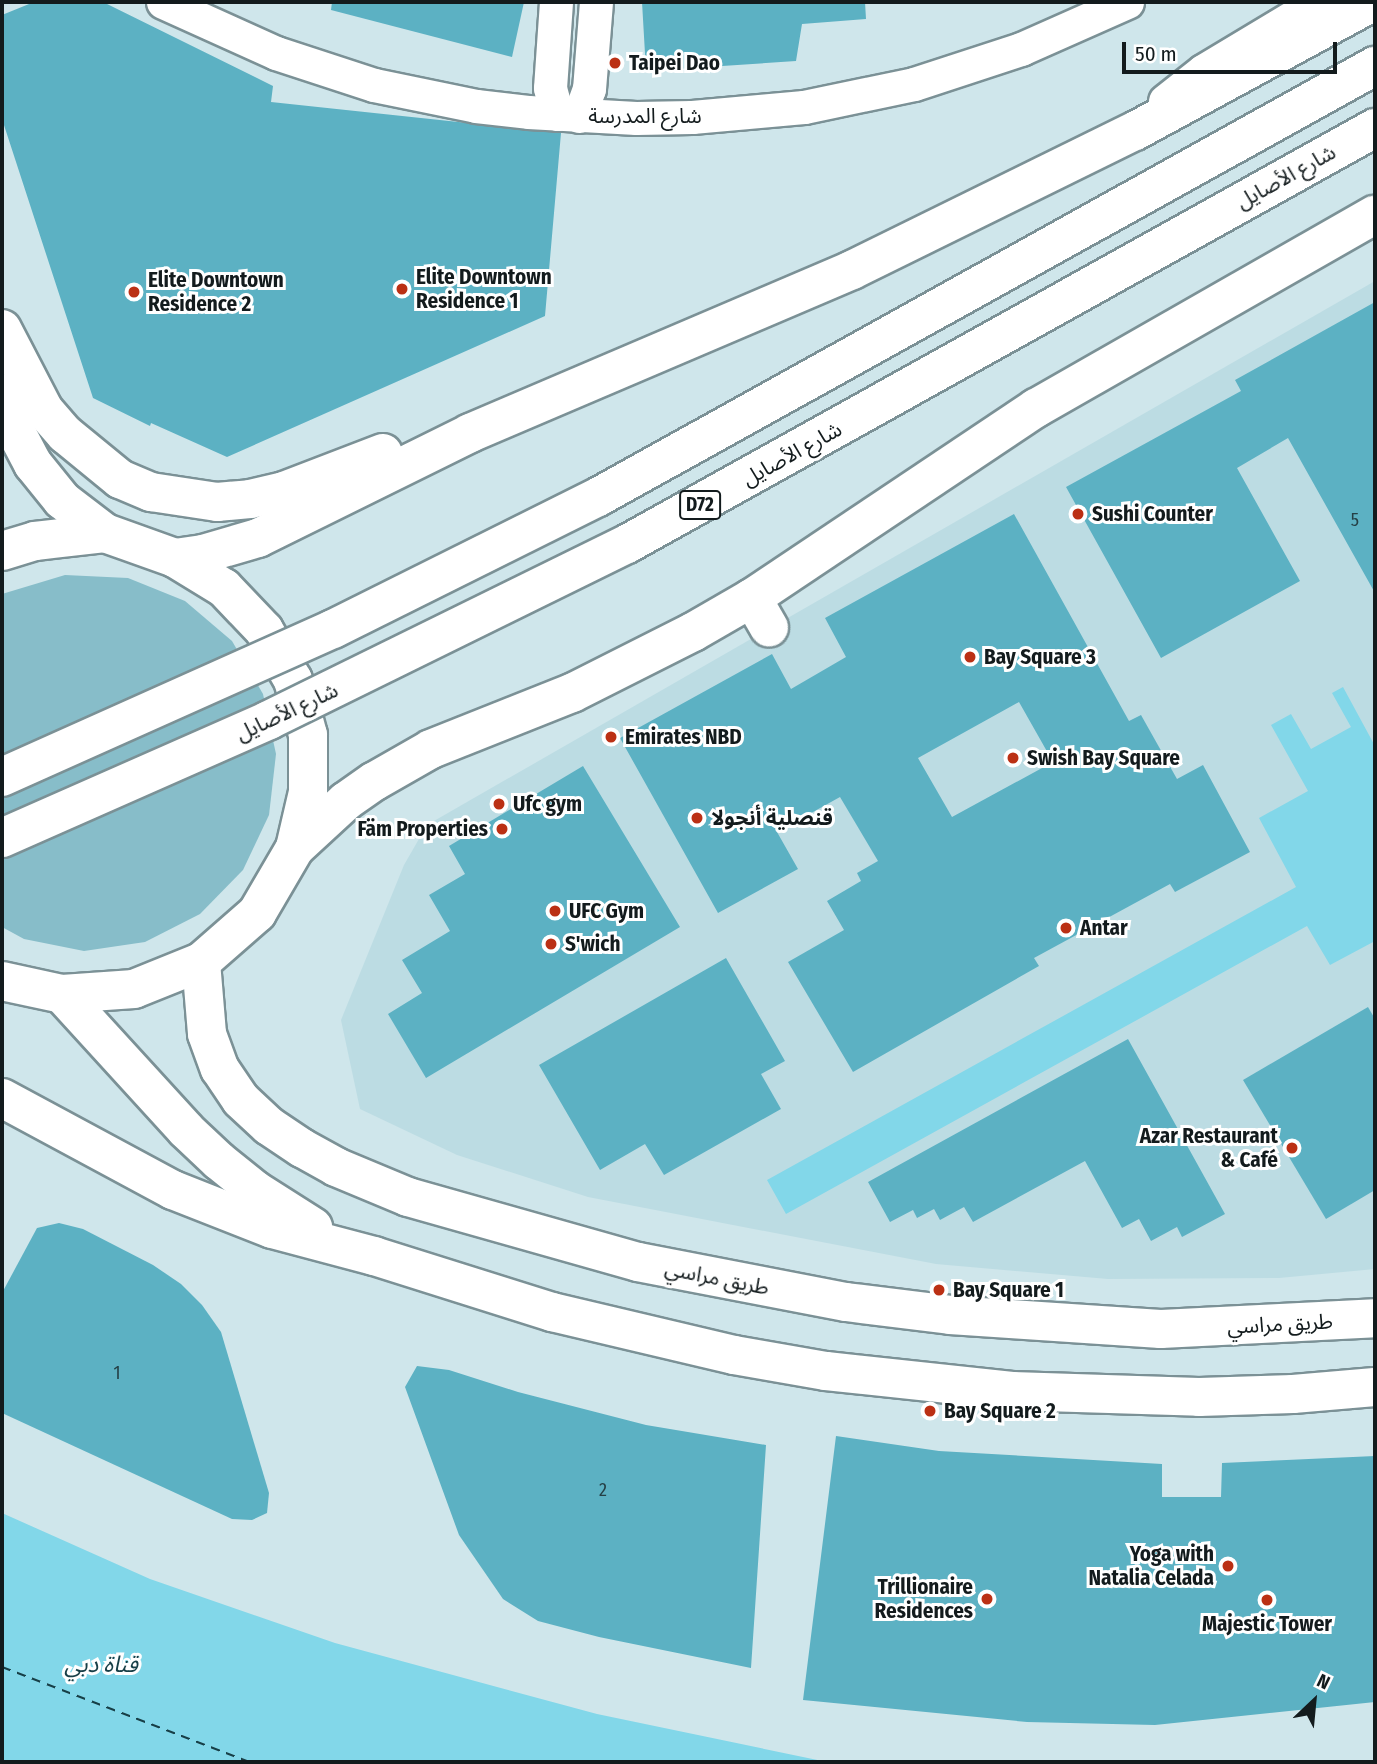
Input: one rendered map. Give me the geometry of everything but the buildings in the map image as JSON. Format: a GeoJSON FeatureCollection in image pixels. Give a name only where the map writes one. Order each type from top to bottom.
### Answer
{"type":"FeatureCollection","features":[{"type":"Feature","properties":{"kind":"main road"},"geometry":{"type":"LineString","coordinates":[[175,558],[203,554],[258,538],[470,433],[661,354],[876,258],[1135,131],[1373,2]]}},
{"type":"Feature","properties":{"kind":"main road","name":"D72"},"geometry":{"type":"LineString","coordinates":[[2,776],[333,629],[598,497],[1375,66]]}},
{"type":"Feature","properties":{"kind":"main road","name":"شارع الأصايل"},"geometry":{"type":"LineString","coordinates":[[2,838],[292,710],[628,544],[1375,128]]}},
{"type":"Feature","properties":{"kind":"main road"},"geometry":{"type":"LineString","coordinates":[[2,981],[62,995],[134,989],[201,962],[257,913],[295,848],[346,801],[430,749],[760,613],[1036,408],[1375,215]]}},
{"type":"Feature","properties":{"kind":"main road"},"geometry":{"type":"LineString","coordinates":[[2,329],[44,410],[65,434],[120,479],[151,492],[217,502],[250,499],[284,491],[374,455],[470,433]]}},
{"type":"Feature","properties":{"kind":"main road"},"geometry":{"type":"LineString","coordinates":[[2,393],[14,428],[33,464],[62,500],[105,533],[175,558],[224,588],[264,630],[293,680],[308,735],[308,792],[295,848]]}},
{"type":"Feature","properties":{"kind":"main road"},"geometry":{"type":"LineString","coordinates":[[2,551],[35,541],[105,533]]}},
{"type":"Feature","properties":{"kind":"main road","name":"طريق مراسي"},"geometry":{"type":"LineString","coordinates":[[201,962],[207,1034],[220,1069],[242,1100],[270,1126],[302,1148],[336,1167],[408,1197],[638,1262],[742,1284],[911,1310],[1056,1324],[1161,1329],[1375,1318]]}},
{"type":"Feature","properties":{"kind":"main road"},"geometry":{"type":"LineString","coordinates":[[62,995],[186,1130],[219,1161],[292,1215],[374,1256]]}},
{"type":"Feature","properties":{"kind":"main road"},"geometry":{"type":"LineString","coordinates":[[2,1098],[126,1167],[198,1200],[272,1229],[374,1256],[488,1294],[643,1336],[734,1355],[853,1374],[1012,1391],[1105,1395],[1293,1394],[1375,1387]]}},
{"type":"Feature","properties":{"kind":"street","name":"شارع المدرسة"},"geometry":{"type":"LineString","coordinates":[[163,2],[276,53],[374,85],[476,106],[568,115],[692,117],[804,107],[859,97],[968,68],[1021,49],[1127,2]]}},
{"type":"Feature","properties":{"kind":"street"},"geometry":{"type":"LineString","coordinates":[[1135,131],[1179,89],[1203,71],[1318,2]]}},
{"type":"Feature","properties":{"kind":"street"},"geometry":{"type":"LineString","coordinates":[[556,13],[595,14],[589,89],[568,115],[550,89],[556,13]]}},
{"type":"Feature","properties":{"kind":"shaded area"},"geometry":{"type":"Polygon","coordinates":[[[1375,281],[1375,1269],[1279,1278],[1108,1279],[936,1264],[588,1197],[457,1155],[360,1109],[341,1020],[404,865],[427,825],[1375,281]]]}},
{"type":"Feature","properties":{"kind":"shaded area"},"geometry":{"type":"Polygon","coordinates":[[[65,575],[128,578],[185,601],[232,641],[263,694],[276,754],[269,815],[243,870],[200,914],[145,942],[84,951],[24,939],[2,927],[2,594],[65,575]]]}},
{"type":"Feature","properties":{"kind":"water"},"geometry":{"type":"Polygon","coordinates":[[[1343,687],[1375,746],[1375,941],[1330,965],[1307,926],[786,1214],[767,1180],[1296,887],[1259,818],[1308,791],[1271,725],[1291,714],[1311,749],[1351,727],[1332,693],[1343,687]]]}},
{"type":"Feature","properties":{"kind":"water","name":"قناة دبي"},"geometry":{"type":"Polygon","coordinates":[[[2,1513],[150,1579],[335,1643],[597,1714],[827,1762],[2,1762],[2,1513]]]}},
{"type":"Feature","properties":{"kind":"ferry route"},"geometry":{"type":"LineString","coordinates":[[2,1667],[249,1762]]}},
{"type":"Feature","properties":{"kind":"place","name":"Taipei Dao"},"geometry":{"type":"Point","coordinates":[615,63]}},
{"type":"Feature","properties":{"kind":"place","name":"Elite Downtown Residence 1"},"geometry":{"type":"Point","coordinates":[402,289]}},
{"type":"Feature","properties":{"kind":"place","name":"Elite Downtown Residence 2"},"geometry":{"type":"Point","coordinates":[134,292]}},
{"type":"Feature","properties":{"kind":"place","name":"Sushi Counter"},"geometry":{"type":"Point","coordinates":[1078,514]}},
{"type":"Feature","properties":{"kind":"place","name":"Bay Square 3"},"geometry":{"type":"Point","coordinates":[970,657]}},
{"type":"Feature","properties":{"kind":"place","name":"Emirates NBD"},"geometry":{"type":"Point","coordinates":[611,737]}},
{"type":"Feature","properties":{"kind":"place","name":"Swish Bay Square"},"geometry":{"type":"Point","coordinates":[1013,758]}},
{"type":"Feature","properties":{"kind":"place","name":"Ufc gym"},"geometry":{"type":"Point","coordinates":[499,804]}},
{"type":"Feature","properties":{"kind":"place","name":"قنصلية أنجولا"},"geometry":{"type":"Point","coordinates":[697,818]}},
{"type":"Feature","properties":{"kind":"place","name":"Fäm Properties"},"geometry":{"type":"Point","coordinates":[502,829]}},
{"type":"Feature","properties":{"kind":"place","name":"UFC Gym"},"geometry":{"type":"Point","coordinates":[555,911]}},
{"type":"Feature","properties":{"kind":"place","name":"Antar"},"geometry":{"type":"Point","coordinates":[1066,928]}},
{"type":"Feature","properties":{"kind":"place","name":"S'wich"},"geometry":{"type":"Point","coordinates":[551,944]}},
{"type":"Feature","properties":{"kind":"place","name":"Azar Restaurant & Café"},"geometry":{"type":"Point","coordinates":[1292,1148]}},
{"type":"Feature","properties":{"kind":"place","name":"Bay Square 1"},"geometry":{"type":"Point","coordinates":[939,1290]}},
{"type":"Feature","properties":{"kind":"place","name":"Bay Square 2"},"geometry":{"type":"Point","coordinates":[930,1411]}},
{"type":"Feature","properties":{"kind":"place","name":"Yoga with Natalia Celada"},"geometry":{"type":"Point","coordinates":[1228,1566]}},
{"type":"Feature","properties":{"kind":"place","name":"Trillionaire Residences"},"geometry":{"type":"Point","coordinates":[987,1599]}},
{"type":"Feature","properties":{"kind":"place","name":"Majestic Tower"},"geometry":{"type":"Point","coordinates":[1267,1600]}}]}
